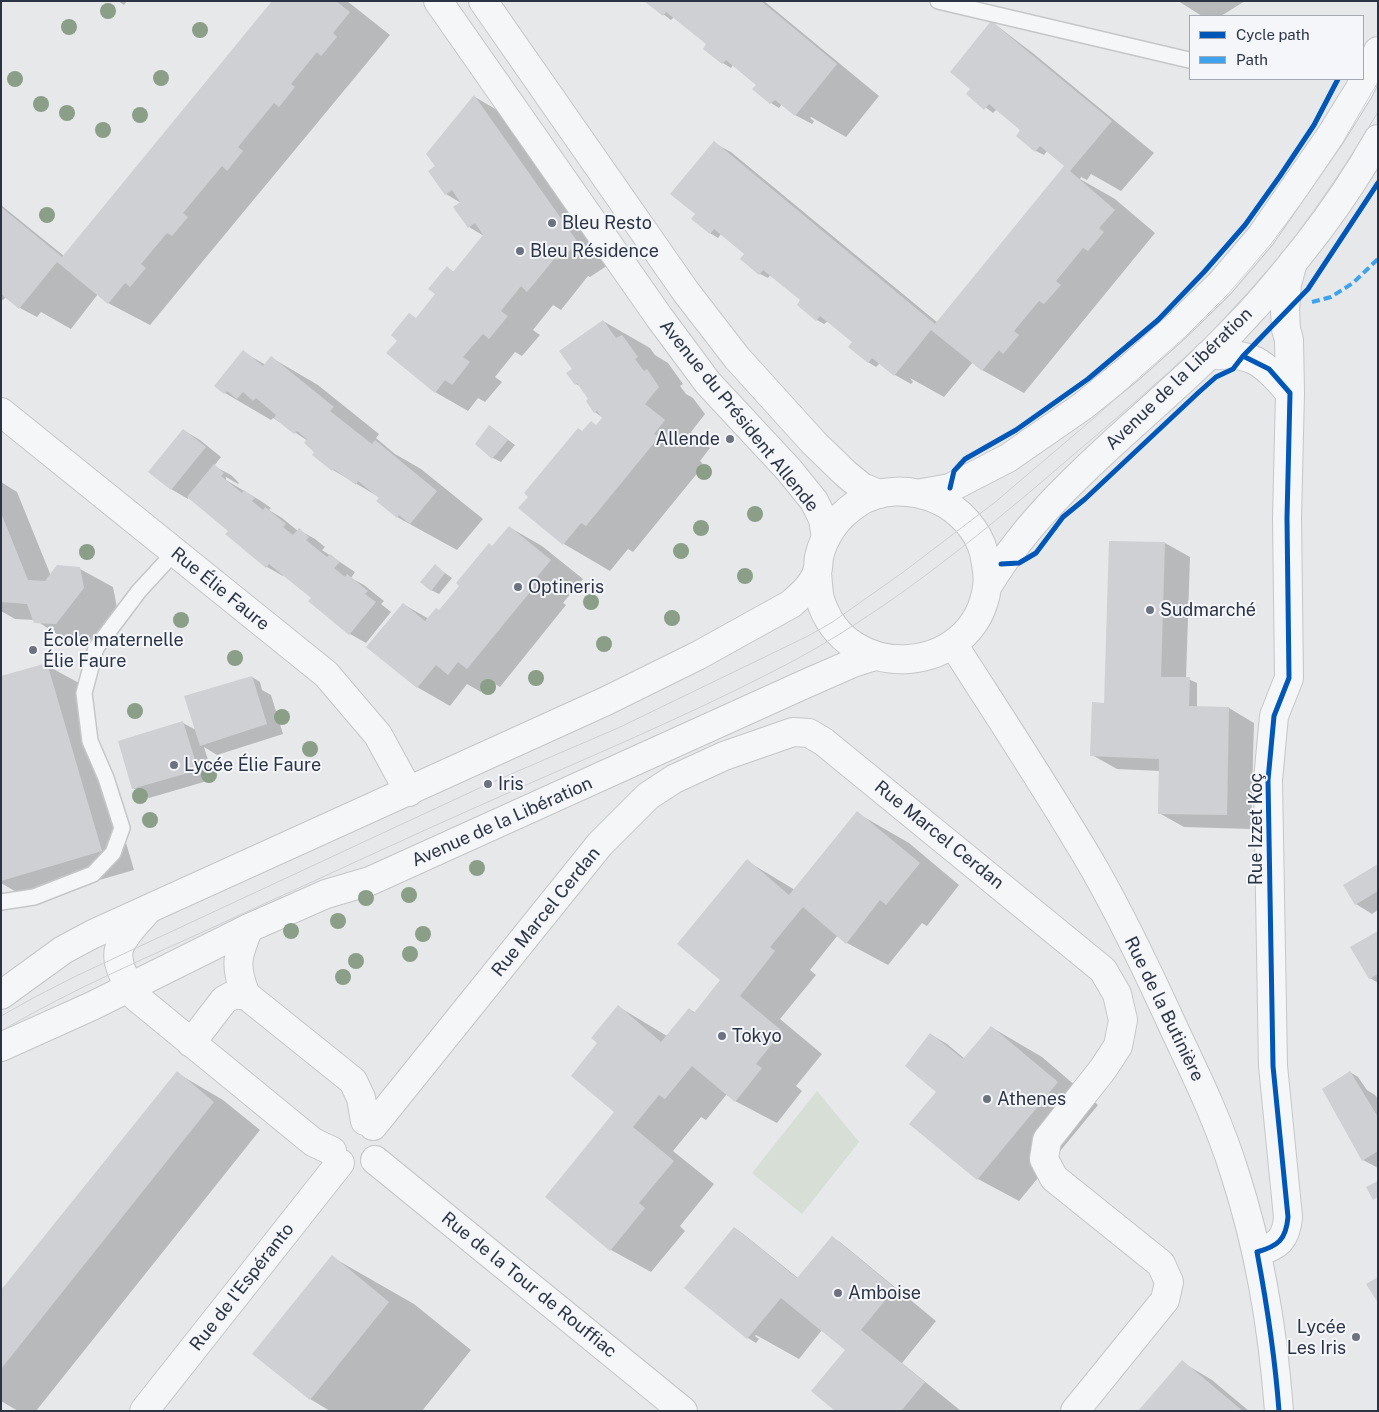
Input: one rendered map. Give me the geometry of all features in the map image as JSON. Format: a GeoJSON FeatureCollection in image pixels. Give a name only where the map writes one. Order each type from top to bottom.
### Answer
{"type":"FeatureCollection","features":[{"type":"Feature","properties":{"kind":"street","name":"Avenue du Président Allende"},"geometry":{"type":"LineString","coordinates":[[438,1],[659,317],[708,383],[789,470],[814,501],[823,519],[826,538]]}},
{"type":"Feature","properties":{"kind":"street","name":"Avenue du Président Allende"},"geometry":{"type":"LineString","coordinates":[[483,1],[686,292],[737,358],[814,443],[846,474],[862,487],[879,494]]}},
{"type":"Feature","properties":{"kind":"street"},"geometry":{"type":"LineString","coordinates":[[1364,80],[1378,51]]}},
{"type":"Feature","properties":{"kind":"street"},"geometry":{"type":"LineString","coordinates":[[922,493],[948,504],[968,522],[977,535],[983,549],[987,568],[987,587],[980,609],[969,629],[953,644],[928,657],[902,661],[875,656],[856,647],[840,634],[831,623],[820,599],[817,573],[820,555],[826,538],[839,518],[857,504],[879,494],[900,491],[922,493],[950,488],[1008,458],[1083,406],[1129,369],[1220,284],[1261,236],[1331,135],[1364,80]]}},
{"type":"Feature","properties":{"kind":"street","name":"Avenue de la Libération"},"geometry":{"type":"LineString","coordinates":[[987,587],[1001,564],[1050,506],[1117,438],[1207,356],[1248,314],[1332,213],[1378,139]]}},
{"type":"Feature","properties":{"kind":"street","name":"Rue Izzet Koç"},"geometry":{"type":"LineString","coordinates":[[1257,1252],[1273,1248],[1281,1240],[1287,1231],[1288,1218],[1273,1066],[1268,780],[1274,716],[1289,678],[1287,518],[1290,393],[1289,340],[1285,310],[1287,284],[1293,262]]}},
{"type":"Feature","properties":{"kind":"street"},"geometry":{"type":"LineString","coordinates":[[1207,356],[1221,354],[1243,356],[1256,361],[1269,369],[1290,393]]}},
{"type":"Feature","properties":{"kind":"street","name":"Rue Élie Faure"},"geometry":{"type":"LineString","coordinates":[[1,412],[326,674],[378,735],[409,792]]}},
{"type":"Feature","properties":{"kind":"street"},"geometry":{"type":"LineString","coordinates":[[1,995],[63,950],[93,934],[409,792],[606,701],[700,655],[791,604],[804,592],[817,573]]}},
{"type":"Feature","properties":{"kind":"street","name":"Rue de la Butinière"},"geometry":{"type":"LineString","coordinates":[[953,644],[1027,758],[1096,872],[1150,977],[1211,1109],[1235,1173],[1257,1252],[1267,1301],[1279,1411]]}},
{"type":"Feature","properties":{"kind":"street","name":"Avenue de la Libération"},"geometry":{"type":"LineString","coordinates":[[1,1047],[92,1006],[249,928],[326,894],[370,881],[805,684],[875,656]]}},
{"type":"Feature","properties":{"kind":"street","name":"Rue Marcel Cerdan"},"geometry":{"type":"LineString","coordinates":[[348,1135],[600,844],[648,796],[674,779],[724,756],[793,732],[809,733],[840,754],[1103,970],[1117,994],[1123,1020],[1118,1046],[1103,1069],[1047,1140],[1044,1159],[1054,1178],[1161,1264],[1169,1282],[1165,1300],[1075,1411]]}},
{"type":"Feature","properties":{"kind":"street"},"geometry":{"type":"LineString","coordinates":[[130,987],[118,956],[120,944],[146,911]]}},
{"type":"Feature","properties":{"kind":"street"},"geometry":{"type":"LineString","coordinates":[[249,928],[237,962],[238,977],[246,995],[353,1081],[361,1098],[348,1135]]}},
{"type":"Feature","properties":{"kind":"street","name":"Rue de la Tour de Rouffiac"},"geometry":{"type":"LineString","coordinates":[[130,987],[136,997],[149,1009],[313,1142],[348,1135],[354,1169],[369,1165],[375,1160],[683,1411]]}},
{"type":"Feature","properties":{"kind":"street"},"geometry":{"type":"LineString","coordinates":[[191,1043],[224,1000],[233,995],[246,995]]}},
{"type":"Feature","properties":{"kind":"street","name":"Rue de l'Espéranto"},"geometry":{"type":"LineString","coordinates":[[144,1411],[348,1135]]}},
{"type":"Feature","properties":{"kind":"lane"},"geometry":{"type":"LineString","coordinates":[[938,1],[1189,60]]}},
{"type":"Feature","properties":{"kind":"lane"},"geometry":{"type":"LineString","coordinates":[[1,902],[34,897],[93,874],[113,852],[122,828],[106,778],[90,741],[84,693],[96,648],[139,591],[174,552]]}},
{"type":"Feature","properties":{"kind":"shaded area"},"geometry":{"type":"Polygon","coordinates":[[[817,1091],[859,1142],[802,1214],[752,1173],[817,1091]]]}},
{"type":"Feature","properties":{"kind":"building"},"geometry":{"type":"Polygon","coordinates":[[[272,1],[336,1],[350,12],[333,33],[337,37],[321,56],[317,52],[291,84],[295,87],[279,107],[274,103],[238,147],[243,151],[227,171],[222,166],[183,213],[188,217],[172,236],[167,233],[141,264],[146,268],[130,287],[125,283],[108,304],[57,262],[19,309],[1,294],[1,207],[62,257],[272,1]]]}},
{"type":"Feature","properties":{"kind":"building"},"geometry":{"type":"Polygon","coordinates":[[[644,1],[761,1],[837,64],[795,116],[775,100],[770,104],[752,89],[756,85],[726,60],[722,64],[703,49],[706,44],[666,12],[663,16],[644,1]]]}},
{"type":"Feature","properties":{"kind":"building"},"geometry":{"type":"Polygon","coordinates":[[[991,21],[1112,121],[1070,171],[1115,210],[1099,228],[1104,232],[1088,251],[1083,248],[1056,281],[1061,285],[1044,304],[1039,301],[1014,331],[1019,335],[1003,354],[999,350],[982,371],[931,330],[894,376],[872,358],[868,363],[848,347],[852,342],[820,316],[816,321],[797,305],[800,300],[763,270],[759,275],[740,259],[744,254],[714,229],[710,234],[691,219],[695,214],[670,194],[714,141],[935,324],[1064,166],[1040,146],[1035,152],[1016,136],[1020,130],[989,104],[984,110],[966,94],[970,89],[950,72],[991,21]]]}},
{"type":"Feature","properties":{"kind":"building","name":"Bleu Résidence"},"geometry":{"type":"Polygon","coordinates":[[[474,95],[579,244],[557,260],[555,258],[527,292],[521,286],[501,311],[508,316],[489,339],[483,334],[463,357],[470,362],[452,385],[445,380],[435,393],[386,353],[397,341],[391,335],[409,313],[416,318],[435,294],[428,289],[447,266],[453,272],[483,235],[475,223],[468,228],[453,207],[460,202],[452,190],[445,195],[428,171],[435,166],[426,154],[474,95]]]}},
{"type":"Feature","properties":{"kind":"building"},"geometry":{"type":"Polygon","coordinates":[[[603,320],[616,338],[622,335],[638,357],[635,359],[644,371],[647,369],[659,387],[645,404],[665,420],[654,434],[659,437],[586,526],[581,523],[563,545],[518,508],[528,497],[524,493],[578,428],[582,431],[591,421],[596,425],[602,418],[597,411],[594,413],[586,401],[588,399],[577,383],[575,385],[566,373],[572,369],[559,351],[603,320]]]}},
{"type":"Feature","properties":{"kind":"building"},"geometry":{"type":"Polygon","coordinates":[[[243,350],[263,366],[271,356],[334,407],[330,411],[372,444],[375,440],[437,491],[410,524],[399,515],[397,518],[376,501],[379,498],[358,481],[356,485],[334,469],[332,471],[312,455],[314,452],[304,443],[307,439],[297,431],[294,434],[274,418],[276,415],[256,398],[253,401],[243,392],[237,399],[227,391],[224,394],[214,386],[243,350]]]}},
{"type":"Feature","properties":{"kind":"building"},"geometry":{"type":"Polygon","coordinates":[[[489,425],[508,440],[492,459],[475,444],[489,425]]]}},
{"type":"Feature","properties":{"kind":"building"},"geometry":{"type":"Polygon","coordinates":[[[183,429],[206,447],[171,490],[148,472],[183,429]]]}},
{"type":"Feature","properties":{"kind":"building"},"geometry":{"type":"Polygon","coordinates":[[[214,464],[224,473],[221,476],[242,493],[244,490],[255,498],[252,501],[263,510],[265,507],[286,524],[283,527],[293,535],[299,528],[309,537],[306,540],[327,557],[330,554],[340,562],[334,568],[345,577],[347,574],[368,591],[365,594],[376,602],[349,635],[308,601],[311,598],[269,564],[266,568],[225,534],[228,531],[187,497],[214,464]]]}},
{"type":"Feature","properties":{"kind":"building"},"geometry":{"type":"Polygon","coordinates":[[[1,513],[28,580],[45,581],[57,565],[80,567],[84,588],[56,624],[34,623],[27,604],[1,602],[1,513]]]}},
{"type":"Feature","properties":{"kind":"building"},"geometry":{"type":"Polygon","coordinates":[[[509,526],[551,560],[532,583],[535,586],[467,669],[458,662],[448,675],[436,665],[417,688],[366,647],[403,603],[425,621],[436,608],[439,610],[459,586],[456,583],[489,543],[492,546],[509,526]]]}},
{"type":"Feature","properties":{"kind":"building"},"geometry":{"type":"Polygon","coordinates":[[[1109,541],[1165,542],[1161,677],[1190,677],[1189,706],[1229,707],[1227,815],[1158,814],[1159,759],[1090,756],[1092,702],[1104,703],[1109,541]]]}},
{"type":"Feature","properties":{"kind":"building"},"geometry":{"type":"Polygon","coordinates":[[[435,564],[445,573],[431,591],[420,582],[435,564]]]}},
{"type":"Feature","properties":{"kind":"building"},"geometry":{"type":"Polygon","coordinates":[[[47,663],[102,851],[1,881],[1,676],[47,663]]]}},
{"type":"Feature","properties":{"kind":"building"},"geometry":{"type":"Polygon","coordinates":[[[252,676],[267,724],[200,746],[184,696],[252,676]]]}},
{"type":"Feature","properties":{"kind":"building"},"geometry":{"type":"Polygon","coordinates":[[[183,721],[198,770],[132,789],[118,741],[183,721]]]}},
{"type":"Feature","properties":{"kind":"building"},"geometry":{"type":"Polygon","coordinates":[[[857,811],[920,863],[886,905],[880,900],[846,944],[803,907],[770,947],[775,951],[740,996],[782,1031],[756,1064],[762,1068],[735,1102],[692,1066],[665,1099],[659,1095],[633,1127],[674,1161],[639,1203],[645,1208],[610,1251],[545,1197],[614,1112],[571,1076],[597,1043],[591,1038],[618,1005],[661,1042],[689,1008],[694,1013],[720,980],[677,944],[747,859],[789,895],[857,811]]]}},
{"type":"Feature","properties":{"kind":"building"},"geometry":{"type":"Polygon","coordinates":[[[1378,864],[1378,891],[1355,905],[1343,885],[1378,864]]]}},
{"type":"Feature","properties":{"kind":"building"},"geometry":{"type":"Polygon","coordinates":[[[1378,931],[1378,974],[1369,979],[1350,947],[1378,931]]]}},
{"type":"Feature","properties":{"kind":"building","name":"Athenes"},"geometry":{"type":"Polygon","coordinates":[[[991,1026],[1058,1082],[977,1180],[909,1124],[936,1092],[905,1066],[930,1033],[963,1059],[991,1026]]]}},
{"type":"Feature","properties":{"kind":"building"},"geometry":{"type":"Polygon","coordinates":[[[177,1071],[214,1102],[1,1369],[1,1290],[177,1071]]]}},
{"type":"Feature","properties":{"kind":"building"},"geometry":{"type":"Polygon","coordinates":[[[1350,1071],[1378,1117],[1378,1151],[1362,1161],[1322,1089],[1350,1071]]]}},
{"type":"Feature","properties":{"kind":"building"},"geometry":{"type":"Polygon","coordinates":[[[1378,1181],[1378,1197],[1373,1200],[1366,1187],[1378,1181]]]}},
{"type":"Feature","properties":{"kind":"building"},"geometry":{"type":"Polygon","coordinates":[[[734,1227],[797,1278],[832,1236],[895,1288],[861,1330],[925,1382],[901,1411],[835,1411],[811,1391],[845,1350],[781,1298],[747,1339],[684,1288],[734,1227]]]}},
{"type":"Feature","properties":{"kind":"building"},"geometry":{"type":"Polygon","coordinates":[[[332,1255],[389,1302],[310,1400],[252,1354],[332,1255]]]}},
{"type":"Feature","properties":{"kind":"building"},"geometry":{"type":"Polygon","coordinates":[[[1378,1277],[1378,1303],[1366,1284],[1378,1277]]]}},
{"type":"Feature","properties":{"kind":"building"},"geometry":{"type":"Polygon","coordinates":[[[1182,1360],[1238,1407],[1243,1411],[1138,1411],[1182,1360]]]}},
{"type":"Feature","properties":{"kind":"tram line"},"geometry":{"type":"LineString","coordinates":[[1,1016],[76,976],[488,784],[618,728],[806,637],[831,623],[902,573],[994,503],[1186,336],[1229,293],[1271,244],[1343,142],[1378,82]]}},
{"type":"Feature","properties":{"kind":"tram line"},"geometry":{"type":"LineString","coordinates":[[1,1031],[57,1000],[114,972],[735,691],[842,633],[877,610],[946,560],[1012,507],[1193,350],[1259,282],[1295,236],[1330,187],[1378,112]]}},
{"type":"Feature","properties":{"kind":"marked path"},"geometry":{"type":"LineString","coordinates":[[1312,302],[1331,297],[1353,283],[1378,259]]}},
{"type":"Feature","properties":{"kind":"cycle path"},"geometry":{"type":"LineString","coordinates":[[950,488],[954,471],[965,459],[1016,430],[1088,379],[1158,320],[1204,272],[1245,225],[1280,176],[1314,125],[1337,80]]}},
{"type":"Feature","properties":{"kind":"cycle path"},"geometry":{"type":"LineString","coordinates":[[1001,564],[1019,563],[1036,553],[1063,517],[1085,499],[1216,377],[1233,369],[1243,356],[1308,289],[1378,183]]}},
{"type":"Feature","properties":{"kind":"cycle path"},"geometry":{"type":"LineString","coordinates":[[1243,356],[1269,369],[1290,393],[1287,518],[1289,678],[1274,716],[1268,780],[1273,1066],[1288,1217],[1287,1225],[1280,1241],[1257,1252],[1270,1331],[1279,1411]]}},
{"type":"Feature","properties":{"kind":"place","name":"Bleu Resto"},"geometry":{"type":"Point","coordinates":[552,223]}},
{"type":"Feature","properties":{"kind":"place","name":"Bleu Résidence"},"geometry":{"type":"Point","coordinates":[520,251]}},
{"type":"Feature","properties":{"kind":"place","name":"Allende"},"geometry":{"type":"Point","coordinates":[730,439]}},
{"type":"Feature","properties":{"kind":"place","name":"Optineris"},"geometry":{"type":"Point","coordinates":[518,587]}},
{"type":"Feature","properties":{"kind":"place","name":"Sudmarché"},"geometry":{"type":"Point","coordinates":[1150,610]}},
{"type":"Feature","properties":{"kind":"place","name":"École maternelle Élie Faure"},"geometry":{"type":"Point","coordinates":[33,650]}},
{"type":"Feature","properties":{"kind":"place","name":"Lycée Élie Faure"},"geometry":{"type":"Point","coordinates":[174,765]}},
{"type":"Feature","properties":{"kind":"place","name":"Iris"},"geometry":{"type":"Point","coordinates":[488,784]}},
{"type":"Feature","properties":{"kind":"place","name":"Tokyo"},"geometry":{"type":"Point","coordinates":[722,1036]}},
{"type":"Feature","properties":{"kind":"place","name":"Athenes"},"geometry":{"type":"Point","coordinates":[987,1099]}},
{"type":"Feature","properties":{"kind":"place","name":"Amboise"},"geometry":{"type":"Point","coordinates":[838,1293]}},
{"type":"Feature","properties":{"kind":"place","name":"Lycée Les Iris"},"geometry":{"type":"Point","coordinates":[1356,1337]}}]}
